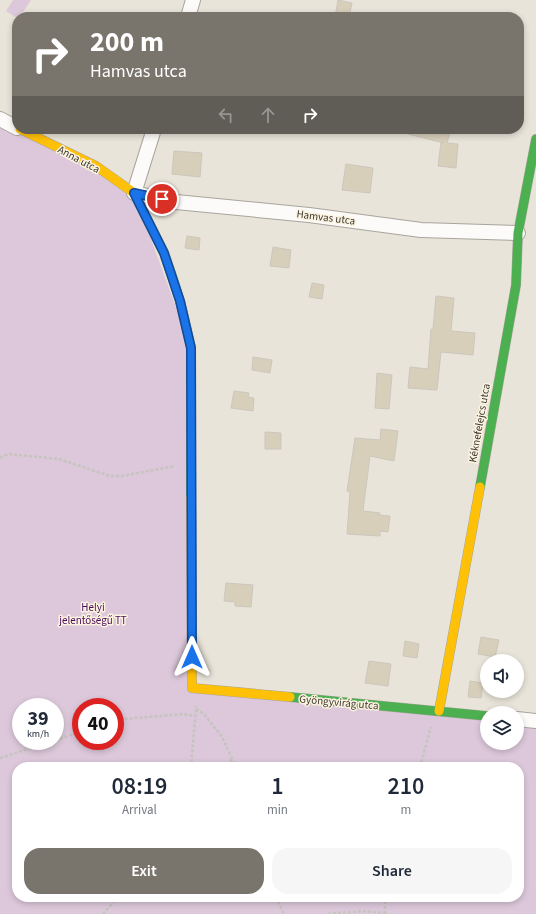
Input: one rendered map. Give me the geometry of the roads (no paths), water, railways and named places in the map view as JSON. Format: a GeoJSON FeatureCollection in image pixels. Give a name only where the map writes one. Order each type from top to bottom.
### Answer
{"type":"FeatureCollection","features":[{"type":"Feature","properties":{"kind":"street"},"geometry":{"type":"LineString","coordinates":[[189,12],[193,0]]}},
{"type":"Feature","properties":{"kind":"street"},"geometry":{"type":"LineString","coordinates":[[0,120],[12,126]]}},
{"type":"Feature","properties":{"kind":"street","name":"Anna utca"},"geometry":{"type":"LineString","coordinates":[[30,134],[96,166],[134,193],[164,253],[180,301],[191,348],[192,688]]}},
{"type":"Feature","properties":{"kind":"street"},"geometry":{"type":"LineString","coordinates":[[134,193],[152,134]]}},
{"type":"Feature","properties":{"kind":"street","name":"Kéknefelejcs utca"},"geometry":{"type":"LineString","coordinates":[[440,711],[516,285],[518,233],[536,139]]}},
{"type":"Feature","properties":{"kind":"street","name":"Hamvas utca"},"geometry":{"type":"LineString","coordinates":[[134,193],[176,202],[309,215],[421,230],[518,233]]}},
{"type":"Feature","properties":{"kind":"street","name":"Gyöngyvirág utca"},"geometry":{"type":"LineString","coordinates":[[192,688],[480,715]]}},
{"type":"Feature","properties":{"kind":"street"},"geometry":{"type":"LineString","coordinates":[[524,720],[536,721]]}},
{"type":"Feature","properties":{"kind":"park label","name":"Helyi jelentőségű TT"},"geometry":{"type":"Point","coordinates":[93,613]}}]}
